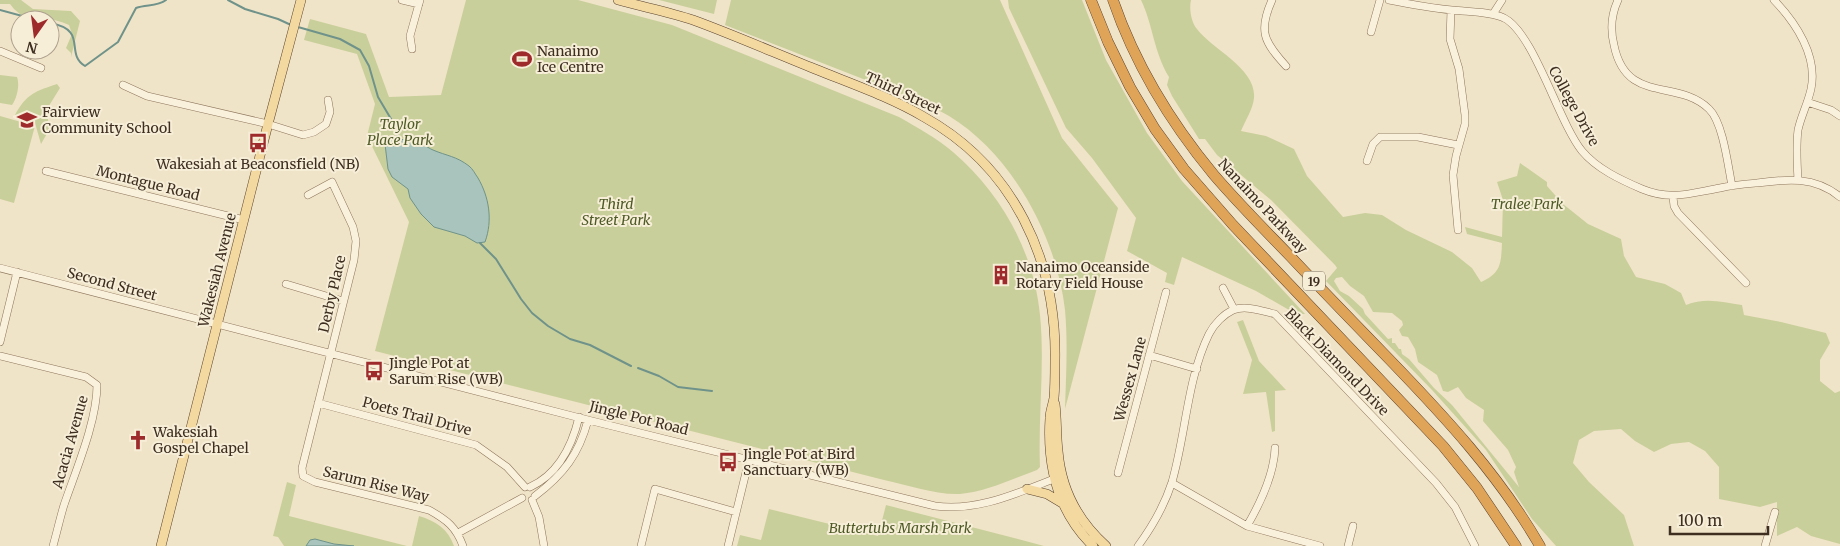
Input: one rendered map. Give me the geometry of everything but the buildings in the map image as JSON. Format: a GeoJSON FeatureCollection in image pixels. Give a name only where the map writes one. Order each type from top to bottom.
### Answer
{"type":"FeatureCollection","features":[{"type":"Feature","properties":{"kind":"highway","name":"19"},"geometry":{"type":"LineString","coordinates":[[1091,0],[1103,31],[1130,87],[1155,129],[1184,169],[1233,225],[1443,446],[1485,497],[1516,546]]}},
{"type":"Feature","properties":{"kind":"highway","name":"Nanaimo Parkway"},"geometry":{"type":"LineString","coordinates":[[1113,0],[1149,80],[1171,117],[1199,157],[1238,201],[1464,439],[1504,490],[1540,546]]}},
{"type":"Feature","properties":{"kind":"main road","name":"Wakesiah Avenue"},"geometry":{"type":"LineString","coordinates":[[162,546],[301,0]]}},
{"type":"Feature","properties":{"kind":"main road","name":"Third Street"},"geometry":{"type":"LineString","coordinates":[[618,0],[691,19],[894,102],[926,118],[956,138],[990,170],[1011,197],[1024,220],[1041,258],[1047,279],[1054,314],[1054,399],[1057,415],[1058,478]]}},
{"type":"Feature","properties":{"kind":"main road"},"geometry":{"type":"LineString","coordinates":[[1058,478],[1064,505],[1080,532],[1093,546]]}},
{"type":"Feature","properties":{"kind":"main road"},"geometry":{"type":"LineString","coordinates":[[1058,478],[1080,516],[1092,533],[1106,546]]}},
{"type":"Feature","properties":{"kind":"main road"},"geometry":{"type":"LineString","coordinates":[[1027,489],[1048,494],[1064,505]]}},
{"type":"Feature","properties":{"kind":"street"},"geometry":{"type":"LineString","coordinates":[[402,0],[419,2],[410,36],[412,48]]}},
{"type":"Feature","properties":{"kind":"street"},"geometry":{"type":"LineString","coordinates":[[1272,0],[1264,22],[1264,33],[1274,52],[1286,66]]}},
{"type":"Feature","properties":{"kind":"street"},"geometry":{"type":"LineString","coordinates":[[1371,32],[1380,0]]}},
{"type":"Feature","properties":{"kind":"street","name":"College Drive"},"geometry":{"type":"LineString","coordinates":[[1388,0],[1451,10],[1493,14],[1508,21],[1520,33],[1530,50],[1571,132],[1586,155],[1602,168],[1624,180],[1657,194],[1673,197],[1732,186],[1798,180],[1825,187],[1840,196]]}},
{"type":"Feature","properties":{"kind":"street"},"geometry":{"type":"LineString","coordinates":[[1493,14],[1502,0]]}},
{"type":"Feature","properties":{"kind":"street"},"geometry":{"type":"LineString","coordinates":[[1618,0],[1612,18],[1611,30],[1616,57],[1621,67],[1628,76],[1641,84],[1690,98],[1710,110],[1719,123],[1732,186]]}},
{"type":"Feature","properties":{"kind":"street"},"geometry":{"type":"LineString","coordinates":[[1774,0],[1787,15],[1802,38],[1812,61],[1813,77],[1798,131],[1798,180]]}},
{"type":"Feature","properties":{"kind":"street"},"geometry":{"type":"LineString","coordinates":[[1451,10],[1450,38],[1459,69],[1465,115],[1463,134],[1458,145],[1454,165],[1453,183],[1458,230]]}},
{"type":"Feature","properties":{"kind":"street"},"geometry":{"type":"LineString","coordinates":[[0,51],[42,68]]}},
{"type":"Feature","properties":{"kind":"street"},"geometry":{"type":"LineString","coordinates":[[124,85],[147,96],[268,124],[303,135],[314,132],[326,124],[330,112],[328,100]]}},
{"type":"Feature","properties":{"kind":"street"},"geometry":{"type":"LineString","coordinates":[[1807,102],[1831,110],[1840,116]]}},
{"type":"Feature","properties":{"kind":"street"},"geometry":{"type":"LineString","coordinates":[[1367,160],[1373,144],[1380,136],[1418,136],[1458,145]]}},
{"type":"Feature","properties":{"kind":"street","name":"Montague Road"},"geometry":{"type":"LineString","coordinates":[[46,170],[244,220]]}},
{"type":"Feature","properties":{"kind":"street","name":"Derby Place"},"geometry":{"type":"LineString","coordinates":[[308,195],[332,182],[353,227],[356,241],[354,260],[331,354]]}},
{"type":"Feature","properties":{"kind":"street"},"geometry":{"type":"LineString","coordinates":[[1673,197],[1674,206],[1678,213],[1746,283]]}},
{"type":"Feature","properties":{"kind":"street","name":"Second Street"},"geometry":{"type":"LineString","coordinates":[[0,268],[218,324]]}},
{"type":"Feature","properties":{"kind":"street"},"geometry":{"type":"LineString","coordinates":[[0,342],[17,272]]}},
{"type":"Feature","properties":{"kind":"street"},"geometry":{"type":"LineString","coordinates":[[286,284],[343,301]]}},
{"type":"Feature","properties":{"kind":"street"},"geometry":{"type":"LineString","coordinates":[[1138,546],[1154,521],[1172,483],[1197,369],[1210,333],[1219,320],[1234,309],[1223,288]]}},
{"type":"Feature","properties":{"kind":"street","name":"Wessex Lane"},"geometry":{"type":"LineString","coordinates":[[1118,473],[1166,292]]}},
{"type":"Feature","properties":{"kind":"street","name":"Black Diamond Drive"},"geometry":{"type":"LineString","coordinates":[[1234,309],[1253,308],[1274,314],[1436,483],[1455,507],[1475,546]]}},
{"type":"Feature","properties":{"kind":"street","name":"Jingle Pot Road"},"geometry":{"type":"LineString","coordinates":[[218,324],[588,420],[945,508],[974,506],[1058,478]]}},
{"type":"Feature","properties":{"kind":"street","name":"Sarum Rise Way"},"geometry":{"type":"LineString","coordinates":[[331,354],[302,468],[303,476],[315,482],[430,510],[445,519],[458,534],[462,546]]}},
{"type":"Feature","properties":{"kind":"street"},"geometry":{"type":"LineString","coordinates":[[1149,355],[1197,369]]}},
{"type":"Feature","properties":{"kind":"street","name":"Acacia Avenue"},"geometry":{"type":"LineString","coordinates":[[0,356],[86,377],[97,385],[97,397],[85,445],[63,507],[53,546]]}},
{"type":"Feature","properties":{"kind":"street","name":"Poets Trail Drive"},"geometry":{"type":"LineString","coordinates":[[318,403],[476,445],[507,466],[528,487]]}},
{"type":"Feature","properties":{"kind":"street"},"geometry":{"type":"LineString","coordinates":[[522,498],[522,491],[542,482],[564,456],[573,438],[579,417]]}},
{"type":"Feature","properties":{"kind":"street"},"geometry":{"type":"LineString","coordinates":[[522,498],[527,501],[534,498],[555,480],[571,460],[582,441],[588,420]]}},
{"type":"Feature","properties":{"kind":"street"},"geometry":{"type":"LineString","coordinates":[[1247,526],[1260,504],[1275,462],[1275,448]]}},
{"type":"Feature","properties":{"kind":"street"},"geometry":{"type":"LineString","coordinates":[[728,546],[749,460]]}},
{"type":"Feature","properties":{"kind":"street"},"geometry":{"type":"LineString","coordinates":[[1172,483],[1247,526],[1320,546]]}},
{"type":"Feature","properties":{"kind":"street"},"geometry":{"type":"LineString","coordinates":[[528,487],[534,489],[534,498],[544,546]]}},
{"type":"Feature","properties":{"kind":"street"},"geometry":{"type":"LineString","coordinates":[[641,546],[655,490],[736,512]]}},
{"type":"Feature","properties":{"kind":"street"},"geometry":{"type":"LineString","coordinates":[[458,534],[522,498]]}},
{"type":"Feature","properties":{"kind":"street"},"geometry":{"type":"LineString","coordinates":[[1765,546],[1775,512]]}},
{"type":"Feature","properties":{"kind":"street"},"geometry":{"type":"LineString","coordinates":[[1348,546],[1353,526]]}},
{"type":"Feature","properties":{"kind":"green space"},"geometry":{"type":"Polygon","coordinates":[[[0,0],[21,0],[33,9],[52,10],[15,10],[10,4],[0,4],[0,0]]]}},
{"type":"Feature","properties":{"kind":"green space","name":"Third Street Park"},"geometry":{"type":"Polygon","coordinates":[[[466,0],[578,0],[672,25],[899,117],[947,147],[970,168],[1000,205],[1012,225],[1031,269],[1037,292],[1041,334],[1040,467],[1037,470],[999,485],[970,493],[951,494],[931,491],[375,351],[409,222],[367,136],[375,104],[357,54],[304,40],[310,19],[366,34],[389,97],[441,95],[466,0]]]}},
{"type":"Feature","properties":{"kind":"green space"},"geometry":{"type":"Polygon","coordinates":[[[659,0],[717,0],[714,14],[659,0]]]}},
{"type":"Feature","properties":{"kind":"green space"},"geometry":{"type":"Polygon","coordinates":[[[731,0],[1000,0],[1062,138],[1118,208],[1065,409],[1066,335],[1065,310],[1060,283],[1052,255],[1028,200],[993,152],[972,132],[943,112],[922,102],[725,25],[731,0]]]}},
{"type":"Feature","properties":{"kind":"green space"},"geometry":{"type":"Polygon","coordinates":[[[1008,0],[1082,0],[1106,60],[1147,133],[1182,181],[1305,314],[1296,314],[1256,291],[1182,257],[1174,285],[1165,282],[1167,273],[1127,251],[1136,218],[1092,158],[1066,128],[1009,8],[1008,0]]]}},
{"type":"Feature","properties":{"kind":"green space","name":"Tralee Park"},"geometry":{"type":"Polygon","coordinates":[[[1141,0],[1191,0],[1191,15],[1197,29],[1241,69],[1253,88],[1254,98],[1251,111],[1241,131],[1266,136],[1294,149],[1307,176],[1343,217],[1365,213],[1382,215],[1406,230],[1452,252],[1472,268],[1481,282],[1493,275],[1499,267],[1502,243],[1467,234],[1465,227],[1502,237],[1503,200],[1497,182],[1517,176],[1520,163],[1547,182],[1547,186],[1563,204],[1588,224],[1621,239],[1624,256],[1636,277],[1665,284],[1681,293],[1686,305],[1707,301],[1742,305],[1744,315],[1826,333],[1830,343],[1820,360],[1820,381],[1835,393],[1840,391],[1840,544],[1811,536],[1797,527],[1777,536],[1777,502],[1760,507],[1719,499],[1719,467],[1705,451],[1689,442],[1671,444],[1654,452],[1635,441],[1621,429],[1594,431],[1579,440],[1573,463],[1589,482],[1624,515],[1634,546],[1556,546],[1532,519],[1486,450],[1432,390],[1326,281],[1337,268],[1335,265],[1271,200],[1217,155],[1205,139],[1199,139],[1167,85],[1169,77],[1160,58],[1141,0]],[[1342,277],[1336,278],[1334,281],[1340,291],[1349,296],[1363,309],[1365,314],[1388,339],[1392,338],[1392,343],[1395,343],[1401,349],[1402,354],[1452,405],[1519,487],[1514,472],[1516,467],[1508,450],[1483,421],[1484,410],[1466,398],[1458,387],[1448,392],[1443,391],[1437,375],[1418,362],[1415,349],[1408,337],[1402,336],[1399,330],[1403,325],[1402,321],[1392,313],[1373,312],[1364,296],[1350,286],[1342,277]]]}},
{"type":"Feature","properties":{"kind":"green space"},"geometry":{"type":"Polygon","coordinates":[[[60,10],[71,11],[80,21],[71,57],[71,53],[66,48],[72,34],[69,25],[60,21],[60,10]]]}},
{"type":"Feature","properties":{"kind":"green space"},"geometry":{"type":"Polygon","coordinates":[[[0,75],[17,77],[18,91],[12,105],[0,103],[0,75]]]}},
{"type":"Feature","properties":{"kind":"green space"},"geometry":{"type":"Polygon","coordinates":[[[57,84],[60,88],[47,109],[49,130],[41,144],[35,123],[15,115],[23,102],[32,94],[57,84]]]}},
{"type":"Feature","properties":{"kind":"green space"},"geometry":{"type":"Polygon","coordinates":[[[0,116],[35,126],[14,203],[0,199],[0,116]]]}},
{"type":"Feature","properties":{"kind":"green space"},"geometry":{"type":"Polygon","coordinates":[[[1243,320],[1259,361],[1286,390],[1275,391],[1275,431],[1272,432],[1266,392],[1243,394],[1252,360],[1237,322],[1243,320]]]}},
{"type":"Feature","properties":{"kind":"green space"},"geometry":{"type":"Polygon","coordinates":[[[287,482],[296,485],[289,516],[407,546],[284,546],[278,537],[273,536],[287,482]]]}},
{"type":"Feature","properties":{"kind":"green space","name":"Buttertubs Marsh Park"},"geometry":{"type":"Polygon","coordinates":[[[886,505],[1044,546],[737,546],[740,535],[761,540],[769,509],[878,536],[886,505]]]}},
{"type":"Feature","properties":{"kind":"green space"},"geometry":{"type":"Polygon","coordinates":[[[419,516],[441,526],[454,546],[412,546],[419,516]]]}},
{"type":"Feature","properties":{"kind":"water"},"geometry":{"type":"Polygon","coordinates":[[[389,139],[415,141],[460,160],[470,167],[482,185],[489,209],[489,225],[485,242],[477,243],[465,236],[434,227],[421,214],[410,198],[408,189],[392,177],[388,169],[385,144],[389,139]]]}},
{"type":"Feature","properties":{"kind":"water"},"geometry":{"type":"Polygon","coordinates":[[[315,539],[334,544],[354,546],[306,546],[310,540],[315,539]]]}},
{"type":"Feature","properties":{"kind":"waterway"},"geometry":{"type":"LineString","coordinates":[[60,26],[73,36],[76,55],[85,66],[118,42],[136,8],[159,4],[166,0]]}},
{"type":"Feature","properties":{"kind":"waterway"},"geometry":{"type":"LineString","coordinates":[[228,0],[245,9],[291,25]]}},
{"type":"Feature","properties":{"kind":"waterway"},"geometry":{"type":"LineString","coordinates":[[0,10],[10,13]]}},
{"type":"Feature","properties":{"kind":"waterway"},"geometry":{"type":"LineString","coordinates":[[298,27],[340,39],[360,50],[369,66],[378,97],[394,124],[399,140]]}},
{"type":"Feature","properties":{"kind":"waterway"},"geometry":{"type":"LineString","coordinates":[[480,243],[496,259],[532,313],[548,326],[570,339],[590,345],[631,366]]}},
{"type":"Feature","properties":{"kind":"waterway"},"geometry":{"type":"LineString","coordinates":[[638,368],[659,376],[678,387],[712,391]]}},
{"type":"Feature","properties":{"kind":"place","name":"Nanaimo Ice Centre"},"geometry":{"type":"Point","coordinates":[522,59]}},
{"type":"Feature","properties":{"kind":"place","name":"Fairview Community School"},"geometry":{"type":"Point","coordinates":[27,120]}},
{"type":"Feature","properties":{"kind":"place","name":"Wakesiah at Beaconsfield (NB)"},"geometry":{"type":"Point","coordinates":[258,143]}},
{"type":"Feature","properties":{"kind":"place","name":"Nanaimo Oceanside Rotary Field House"},"geometry":{"type":"Point","coordinates":[1001,275]}},
{"type":"Feature","properties":{"kind":"place","name":"Jingle Pot at Sarum Rise (WB)"},"geometry":{"type":"Point","coordinates":[374,371]}},
{"type":"Feature","properties":{"kind":"place","name":"Wakesiah Gospel Chapel"},"geometry":{"type":"Point","coordinates":[138,440]}},
{"type":"Feature","properties":{"kind":"place","name":"Jingle Pot at Bird Sanctuary (WB)"},"geometry":{"type":"Point","coordinates":[728,462]}},
{"type":"Feature","properties":{"kind":"park label","name":"Taylor Place Park"},"geometry":{"type":"Point","coordinates":[400,132]}}]}
